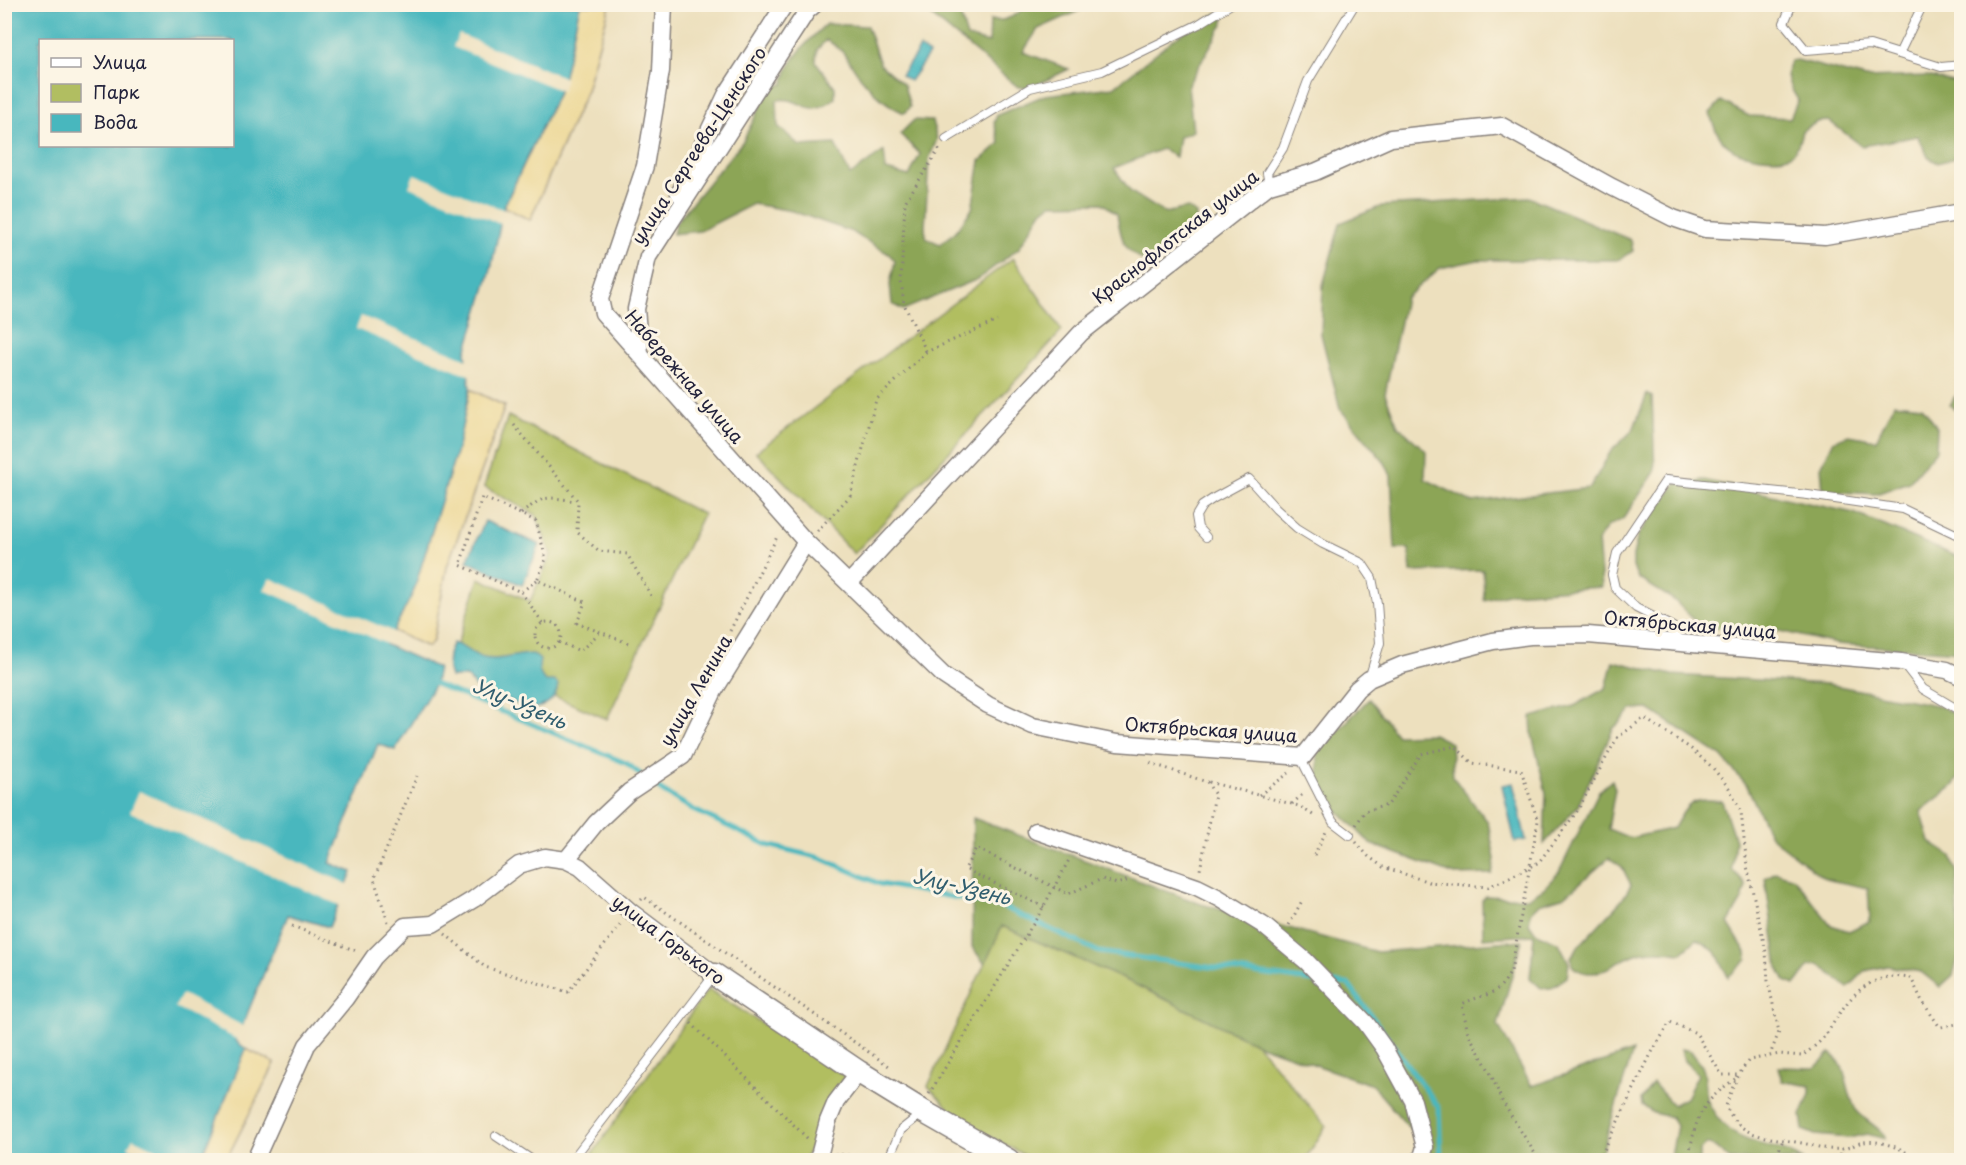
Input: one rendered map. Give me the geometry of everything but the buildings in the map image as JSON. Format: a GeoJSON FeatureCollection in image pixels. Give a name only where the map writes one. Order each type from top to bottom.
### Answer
{"type":"FeatureCollection","features":[{"type":"Feature","properties":{"kind":"main road","name":"улица Горького"},"geometry":{"type":"LineString","coordinates":[[715,975],[859,1072],[923,1101],[1008,1161]]}},
{"type":"Feature","properties":{"kind":"street","name":"Набережная улица"},"geometry":{"type":"LineString","coordinates":[[664,4],[661,71],[645,166],[600,300],[603,313],[806,542]]}},
{"type":"Feature","properties":{"kind":"street"},"geometry":{"type":"LineString","coordinates":[[661,237],[726,95],[785,4]]}},
{"type":"Feature","properties":{"kind":"street","name":"улица Сергеева-Ценского"},"geometry":{"type":"LineString","coordinates":[[640,353],[636,309],[648,257],[807,11],[815,4]]}},
{"type":"Feature","properties":{"kind":"street","name":"Краснофлотская улица"},"geometry":{"type":"LineString","coordinates":[[850,582],[1081,333],[1269,185],[1316,172],[1391,138],[1503,126],[1612,187],[1673,218],[1705,229],[1825,236],[1962,212]]}},
{"type":"Feature","properties":{"kind":"street","name":"Октябрьская улица"},"geometry":{"type":"LineString","coordinates":[[806,542],[850,582],[944,676],[988,705],[1033,726],[1117,743],[1303,760],[1357,689],[1369,679],[1413,662],[1493,640],[1530,636],[1588,635],[1901,662],[1947,670],[1962,678]]}},
{"type":"Feature","properties":{"kind":"street","name":"улица Ленина"},"geometry":{"type":"LineString","coordinates":[[566,860],[596,823],[629,792],[683,756],[714,691],[806,542]]}},
{"type":"Feature","properties":{"kind":"street"},"geometry":{"type":"LineString","coordinates":[[1036,831],[1197,887],[1263,925],[1306,961],[1351,1007],[1384,1048],[1413,1101],[1425,1147],[1421,1161]]}},
{"type":"Feature","properties":{"kind":"street"},"geometry":{"type":"LineString","coordinates":[[255,1161],[307,1045],[345,999],[374,957],[405,926],[432,924],[474,899],[519,865],[545,857],[566,860]]}},
{"type":"Feature","properties":{"kind":"street","name":"улица Горького"},"geometry":{"type":"LineString","coordinates":[[566,860],[580,867],[631,912],[715,975]]}},
{"type":"Feature","properties":{"kind":"street"},"geometry":{"type":"LineString","coordinates":[[820,1156],[828,1121],[836,1102],[859,1072]]}},
{"type":"Feature","properties":{"kind":"lane"},"geometry":{"type":"LineString","coordinates":[[946,139],[1030,88],[1102,71],[1199,24],[1231,4]]}},
{"type":"Feature","properties":{"kind":"lane"},"geometry":{"type":"LineString","coordinates":[[1269,185],[1267,173],[1283,148],[1308,81],[1355,4]]}},
{"type":"Feature","properties":{"kind":"lane"},"geometry":{"type":"LineString","coordinates":[[1792,4],[1784,23],[1806,50],[1870,45],[1941,66],[1962,65]]}},
{"type":"Feature","properties":{"kind":"lane"},"geometry":{"type":"LineString","coordinates":[[1899,54],[1923,4]]}},
{"type":"Feature","properties":{"kind":"lane"},"geometry":{"type":"LineString","coordinates":[[1206,537],[1198,528],[1196,516],[1202,506],[1249,479],[1297,528],[1362,564],[1372,578],[1377,603],[1380,644],[1369,679]]}},
{"type":"Feature","properties":{"kind":"lane"},"geometry":{"type":"LineString","coordinates":[[1680,643],[1672,627],[1636,608],[1615,588],[1612,575],[1617,553],[1666,480],[1808,495],[1903,509],[1962,537]]}},
{"type":"Feature","properties":{"kind":"lane"},"geometry":{"type":"LineString","coordinates":[[1901,662],[1923,689],[1962,712]]}},
{"type":"Feature","properties":{"kind":"lane"},"geometry":{"type":"LineString","coordinates":[[1303,760],[1333,822],[1350,835]]}},
{"type":"Feature","properties":{"kind":"lane"},"geometry":{"type":"LineString","coordinates":[[572,1161],[715,975]]}},
{"type":"Feature","properties":{"kind":"lane"},"geometry":{"type":"LineString","coordinates":[[888,1160],[902,1130],[923,1101]]}},
{"type":"Feature","properties":{"kind":"lane"},"geometry":{"type":"LineString","coordinates":[[496,1136],[532,1161]]}},
{"type":"Feature","properties":{"kind":"path"},"geometry":{"type":"LineString","coordinates":[[926,352],[904,304],[901,281],[905,202],[946,139]]}},
{"type":"Feature","properties":{"kind":"path"},"geometry":{"type":"LineString","coordinates":[[806,542],[850,496],[876,400],[926,352],[997,321]]}},
{"type":"Feature","properties":{"kind":"path"},"geometry":{"type":"LineString","coordinates":[[514,425],[578,501],[577,532],[599,551],[627,554],[653,598]]}},
{"type":"Feature","properties":{"kind":"path"},"geometry":{"type":"LineString","coordinates":[[521,592],[537,579],[546,559],[536,521],[482,496],[460,565],[521,592],[543,623]]}},
{"type":"Feature","properties":{"kind":"path"},"geometry":{"type":"LineString","coordinates":[[521,514],[537,501],[547,497],[578,501]]}},
{"type":"Feature","properties":{"kind":"path"},"geometry":{"type":"LineString","coordinates":[[537,579],[585,602],[577,623],[628,643]]}},
{"type":"Feature","properties":{"kind":"path"},"geometry":{"type":"LineString","coordinates":[[543,623],[553,623],[561,634],[559,642],[550,648],[540,646],[535,631],[543,623]]}},
{"type":"Feature","properties":{"kind":"path"},"geometry":{"type":"LineString","coordinates":[[559,642],[580,651],[600,633]]}},
{"type":"Feature","properties":{"kind":"path"},"geometry":{"type":"LineString","coordinates":[[1539,1161],[1502,1101],[1490,1072],[1468,1033],[1461,1004],[1496,991],[1511,971],[1528,869],[1538,821],[1521,770],[1472,763],[1455,746],[1421,754],[1388,805],[1365,811],[1350,835],[1368,856],[1383,867],[1400,874],[1429,882],[1488,886],[1528,869],[1539,862],[1576,813],[1617,738],[1630,727],[1644,718],[1690,748],[1729,788],[1741,812],[1746,866],[1766,952],[1768,981],[1779,1032],[1770,1055]]}},
{"type":"Feature","properties":{"kind":"path"},"geometry":{"type":"LineString","coordinates":[[1259,795],[1303,760]]}},
{"type":"Feature","properties":{"kind":"path"},"geometry":{"type":"LineString","coordinates":[[393,938],[374,879],[417,776]]}},
{"type":"Feature","properties":{"kind":"path"},"geometry":{"type":"LineString","coordinates":[[1208,782],[1299,806]]}},
{"type":"Feature","properties":{"kind":"path"},"geometry":{"type":"LineString","coordinates":[[1292,804],[1314,785]]}},
{"type":"Feature","properties":{"kind":"path"},"geometry":{"type":"LineString","coordinates":[[1197,887],[1215,795]]}},
{"type":"Feature","properties":{"kind":"path"},"geometry":{"type":"LineString","coordinates":[[1314,855],[1329,826]]}},
{"type":"Feature","properties":{"kind":"path"},"geometry":{"type":"LineString","coordinates":[[923,1101],[1042,909],[1077,845]]}},
{"type":"Feature","properties":{"kind":"path"},"geometry":{"type":"LineString","coordinates":[[1042,909],[965,869],[976,848],[1068,894],[1102,879],[1117,884],[1154,872]]}},
{"type":"Feature","properties":{"kind":"path"},"geometry":{"type":"LineString","coordinates":[[432,924],[485,968],[568,992],[644,897],[896,1071]]}},
{"type":"Feature","properties":{"kind":"path"},"geometry":{"type":"LineString","coordinates":[[1281,940],[1303,899]]}},
{"type":"Feature","properties":{"kind":"path"},"geometry":{"type":"LineString","coordinates":[[292,926],[374,957]]}},
{"type":"Feature","properties":{"kind":"path"},"geometry":{"type":"LineString","coordinates":[[1688,1161],[1696,1121],[1714,1094],[1737,1076],[1749,1060],[1780,1054],[1802,1056],[1822,1038],[1841,1008],[1866,985],[1891,976],[1913,979],[1922,1000],[1939,1026],[1962,1023]]}},
{"type":"Feature","properties":{"kind":"path"},"geometry":{"type":"LineString","coordinates":[[683,1015],[760,1089],[820,1156],[888,1160]]}},
{"type":"Feature","properties":{"kind":"path"},"geometry":{"type":"LineString","coordinates":[[1599,1161],[1651,1054],[1670,1022],[1696,1033],[1722,1075],[1737,1076]]}},
{"type":"Feature","properties":{"kind":"path"},"geometry":{"type":"LineString","coordinates":[[1737,1076],[1726,1106],[1732,1119],[1743,1129],[1766,1138],[1799,1142],[1820,1149],[1843,1149],[1867,1141],[1896,1147],[1911,1155],[1915,1161]]}},
{"type":"Feature","properties":{"kind":"path"},"geometry":{"type":"LineString","coordinates":[[1775,1161],[1783,1140]]}},
{"type":"Feature","properties":{"kind":"path"},"geometry":{"type":"LineString","coordinates":[[1839,1161],[1843,1149]]}},
{"type":"Feature","properties":{"kind":"green space"},"geometry":{"type":"Polygon","coordinates":[[[924,5],[957,5],[967,37],[989,43],[990,20],[1010,17],[1027,5],[1092,5],[1038,29],[1023,52],[1069,69],[1030,88],[1018,87],[922,8],[924,5]]]}},
{"type":"Feature","properties":{"kind":"green space"},"geometry":{"type":"Polygon","coordinates":[[[1218,13],[1224,15],[1223,24],[1188,85],[1193,131],[1179,137],[1176,157],[1162,149],[1114,168],[1131,192],[1164,213],[1188,208],[1196,214],[1196,230],[1161,255],[1144,261],[1131,252],[1124,242],[1117,214],[1102,203],[1051,204],[1042,211],[1019,248],[978,279],[903,310],[892,304],[890,284],[895,261],[889,254],[852,232],[792,211],[753,204],[700,231],[673,234],[676,222],[743,141],[770,87],[784,84],[793,59],[826,24],[867,26],[880,64],[904,85],[910,107],[904,113],[882,100],[859,75],[844,54],[826,40],[817,50],[816,62],[835,87],[835,98],[817,108],[810,108],[786,99],[777,100],[778,126],[800,146],[835,144],[850,175],[884,151],[886,170],[909,176],[920,154],[900,134],[914,120],[932,121],[937,139],[929,159],[925,227],[926,238],[940,244],[955,232],[972,209],[980,161],[1000,143],[994,123],[997,115],[1045,95],[1114,87],[1177,36],[1218,13]]]}},
{"type":"Feature","properties":{"kind":"green space"},"geometry":{"type":"Polygon","coordinates":[[[1797,60],[1866,78],[1927,76],[1953,82],[1961,81],[1961,158],[1938,163],[1928,157],[1918,136],[1862,146],[1829,121],[1817,122],[1802,131],[1795,151],[1784,157],[1769,158],[1751,155],[1736,151],[1727,145],[1717,132],[1710,113],[1721,101],[1749,116],[1790,118],[1798,100],[1790,86],[1787,72],[1790,61],[1797,60]]]}},
{"type":"Feature","properties":{"kind":"green space"},"geometry":{"type":"Polygon","coordinates":[[[1529,197],[1631,240],[1633,251],[1618,260],[1478,260],[1440,268],[1405,298],[1385,394],[1398,426],[1426,451],[1425,479],[1472,502],[1590,488],[1611,451],[1633,430],[1647,394],[1652,397],[1655,472],[1623,519],[1607,527],[1598,540],[1602,587],[1511,593],[1484,600],[1483,570],[1411,572],[1409,549],[1395,549],[1391,476],[1385,463],[1340,409],[1321,334],[1323,285],[1340,223],[1382,206],[1529,197]]]}},
{"type":"Feature","properties":{"kind":"green space"},"geometry":{"type":"Polygon","coordinates":[[[1013,258],[1062,331],[854,554],[756,452],[1013,258]]]}},
{"type":"Feature","properties":{"kind":"green space"},"geometry":{"type":"Polygon","coordinates":[[[1961,389],[1962,413],[1950,405],[1961,389]]]}},
{"type":"Feature","properties":{"kind":"green space"},"geometry":{"type":"Polygon","coordinates":[[[1894,403],[1922,406],[1937,427],[1936,450],[1909,482],[1876,494],[1823,491],[1821,467],[1834,440],[1849,435],[1876,440],[1894,403]]]}},
{"type":"Feature","properties":{"kind":"green space"},"geometry":{"type":"Polygon","coordinates":[[[508,416],[703,514],[607,719],[454,653],[479,578],[530,601],[551,555],[536,515],[484,487],[508,416]]]}},
{"type":"Feature","properties":{"kind":"green space"},"geometry":{"type":"Polygon","coordinates":[[[1703,480],[1854,513],[1961,558],[1961,652],[1836,644],[1771,629],[1714,628],[1699,625],[1674,600],[1638,578],[1633,567],[1633,555],[1638,535],[1676,484],[1703,480]]]}},
{"type":"Feature","properties":{"kind":"green space"},"geometry":{"type":"Polygon","coordinates":[[[1613,661],[1672,675],[1828,684],[1941,706],[1961,719],[1961,774],[1953,786],[1921,811],[1930,842],[1951,856],[1957,873],[1959,955],[1953,975],[1940,987],[1921,972],[1887,966],[1865,971],[1848,988],[1820,965],[1809,966],[1795,985],[1785,981],[1778,967],[1765,878],[1776,872],[1794,878],[1831,925],[1849,931],[1870,921],[1868,888],[1825,879],[1770,836],[1747,786],[1721,756],[1649,709],[1632,710],[1613,729],[1578,806],[1544,844],[1546,793],[1532,735],[1531,717],[1574,706],[1606,688],[1613,661]]]}},
{"type":"Feature","properties":{"kind":"green space"},"geometry":{"type":"Polygon","coordinates":[[[1369,699],[1397,735],[1433,734],[1451,743],[1453,777],[1488,822],[1495,859],[1492,874],[1455,875],[1371,844],[1330,803],[1319,781],[1317,752],[1369,699]]]}},
{"type":"Feature","properties":{"kind":"green space"},"geometry":{"type":"Polygon","coordinates":[[[1612,780],[1615,789],[1608,829],[1630,838],[1674,828],[1683,812],[1692,803],[1704,800],[1722,801],[1735,840],[1732,869],[1746,886],[1742,900],[1728,923],[1746,952],[1747,960],[1728,977],[1716,952],[1697,939],[1681,953],[1643,952],[1591,973],[1582,972],[1573,967],[1571,957],[1577,948],[1622,900],[1631,885],[1622,867],[1609,858],[1565,896],[1539,904],[1531,912],[1529,923],[1535,932],[1559,943],[1569,963],[1567,977],[1551,988],[1541,988],[1530,978],[1534,935],[1483,938],[1482,900],[1486,896],[1528,898],[1544,888],[1559,872],[1599,791],[1612,780]]]}},
{"type":"Feature","properties":{"kind":"green space"},"geometry":{"type":"Polygon","coordinates":[[[973,818],[1201,904],[1377,952],[1522,940],[1498,1025],[1532,1086],[1633,1051],[1599,1160],[1437,1160],[1372,1085],[1257,1044],[1126,980],[1002,926],[985,964],[972,947],[973,818]]]}},
{"type":"Feature","properties":{"kind":"green space"},"geometry":{"type":"Polygon","coordinates":[[[1002,926],[1126,980],[1257,1044],[1326,1126],[1305,1160],[1033,1160],[961,1121],[928,1086],[1002,926]]]}},
{"type":"Feature","properties":{"kind":"green space"},"geometry":{"type":"Polygon","coordinates":[[[708,989],[846,1077],[831,1097],[805,1160],[588,1160],[708,989]]]}},
{"type":"Feature","properties":{"kind":"green space"},"geometry":{"type":"Polygon","coordinates":[[[1681,1049],[1691,1051],[1702,1066],[1708,1102],[1720,1121],[1742,1138],[1777,1148],[1803,1160],[1730,1160],[1715,1147],[1706,1144],[1700,1150],[1700,1160],[1670,1160],[1677,1126],[1671,1117],[1653,1113],[1642,1105],[1641,1099],[1653,1083],[1673,1105],[1686,1098],[1698,1074],[1684,1061],[1681,1049]]]}},
{"type":"Feature","properties":{"kind":"green space"},"geometry":{"type":"Polygon","coordinates":[[[1830,1053],[1841,1064],[1853,1105],[1864,1118],[1882,1132],[1885,1139],[1867,1134],[1849,1138],[1815,1135],[1803,1130],[1801,1115],[1810,1094],[1810,1086],[1782,1081],[1778,1067],[1815,1068],[1830,1053]]]}},
{"type":"Feature","properties":{"kind":"sand"},"geometry":{"type":"Polygon","coordinates":[[[580,5],[610,5],[585,94],[530,220],[504,207],[562,84],[580,5]]]}},
{"type":"Feature","properties":{"kind":"sand"},"geometry":{"type":"Polygon","coordinates":[[[470,389],[505,406],[447,567],[433,641],[428,647],[393,631],[413,593],[458,446],[470,389]]]}},
{"type":"Feature","properties":{"kind":"sand"},"geometry":{"type":"Polygon","coordinates":[[[246,1049],[275,1063],[226,1160],[200,1160],[246,1049]]]}},
{"type":"Feature","properties":{"kind":"water"},"geometry":{"type":"Polygon","coordinates":[[[5,5],[580,5],[562,84],[504,206],[490,273],[466,352],[470,389],[458,446],[413,593],[386,645],[438,668],[435,684],[395,750],[378,744],[330,863],[352,872],[329,927],[288,915],[236,1041],[246,1049],[200,1160],[5,1160],[5,5]]]}},
{"type":"Feature","properties":{"kind":"water"},"geometry":{"type":"Polygon","coordinates":[[[920,48],[929,54],[910,81],[901,75],[920,48]]]}},
{"type":"Feature","properties":{"kind":"water"},"geometry":{"type":"Polygon","coordinates":[[[485,521],[540,545],[522,585],[467,561],[485,521]]]}},
{"type":"Feature","properties":{"kind":"water"},"geometry":{"type":"Polygon","coordinates":[[[453,643],[480,657],[490,659],[533,654],[540,660],[541,676],[545,681],[554,681],[558,684],[555,695],[544,705],[529,708],[484,693],[476,688],[467,677],[450,677],[447,660],[453,643]]]}},
{"type":"Feature","properties":{"kind":"water"},"geometry":{"type":"Polygon","coordinates":[[[1513,783],[1526,840],[1515,842],[1502,785],[1513,783]]]}},
{"type":"Feature","properties":{"kind":"pier"},"geometry":{"type":"Polygon","coordinates":[[[459,34],[566,78],[562,91],[453,47],[459,34]]]}},
{"type":"Feature","properties":{"kind":"pier"},"geometry":{"type":"Polygon","coordinates":[[[414,174],[507,211],[504,225],[409,187],[414,174]]]}},
{"type":"Feature","properties":{"kind":"pier"},"geometry":{"type":"Polygon","coordinates":[[[361,316],[470,360],[471,376],[356,329],[361,316]]]}},
{"type":"Feature","properties":{"kind":"pier"},"geometry":{"type":"Polygon","coordinates":[[[270,578],[396,633],[390,644],[423,660],[264,590],[270,578]]]}},
{"type":"Feature","properties":{"kind":"pier"},"geometry":{"type":"Polygon","coordinates":[[[139,791],[350,885],[341,906],[130,812],[139,791]]]}},
{"type":"Feature","properties":{"kind":"pier"},"geometry":{"type":"Polygon","coordinates":[[[182,994],[245,1027],[239,1040],[242,1042],[175,1007],[182,994]]]}},
{"type":"Feature","properties":{"kind":"pier"},"geometry":{"type":"Polygon","coordinates":[[[133,1138],[178,1160],[155,1160],[128,1147],[133,1138]]]}},
{"type":"Feature","properties":{"kind":"waterway","name":"Улу-Узень"},"geometry":{"type":"LineString","coordinates":[[435,684],[626,763],[662,791],[694,810],[767,845],[821,858],[880,884],[1001,906],[1099,952],[1319,982]]}},
{"type":"Feature","properties":{"kind":"waterway","name":"Улу-Узень"},"geometry":{"type":"LineString","coordinates":[[1334,983],[1348,984],[1439,1108],[1441,1160]]}}]}
